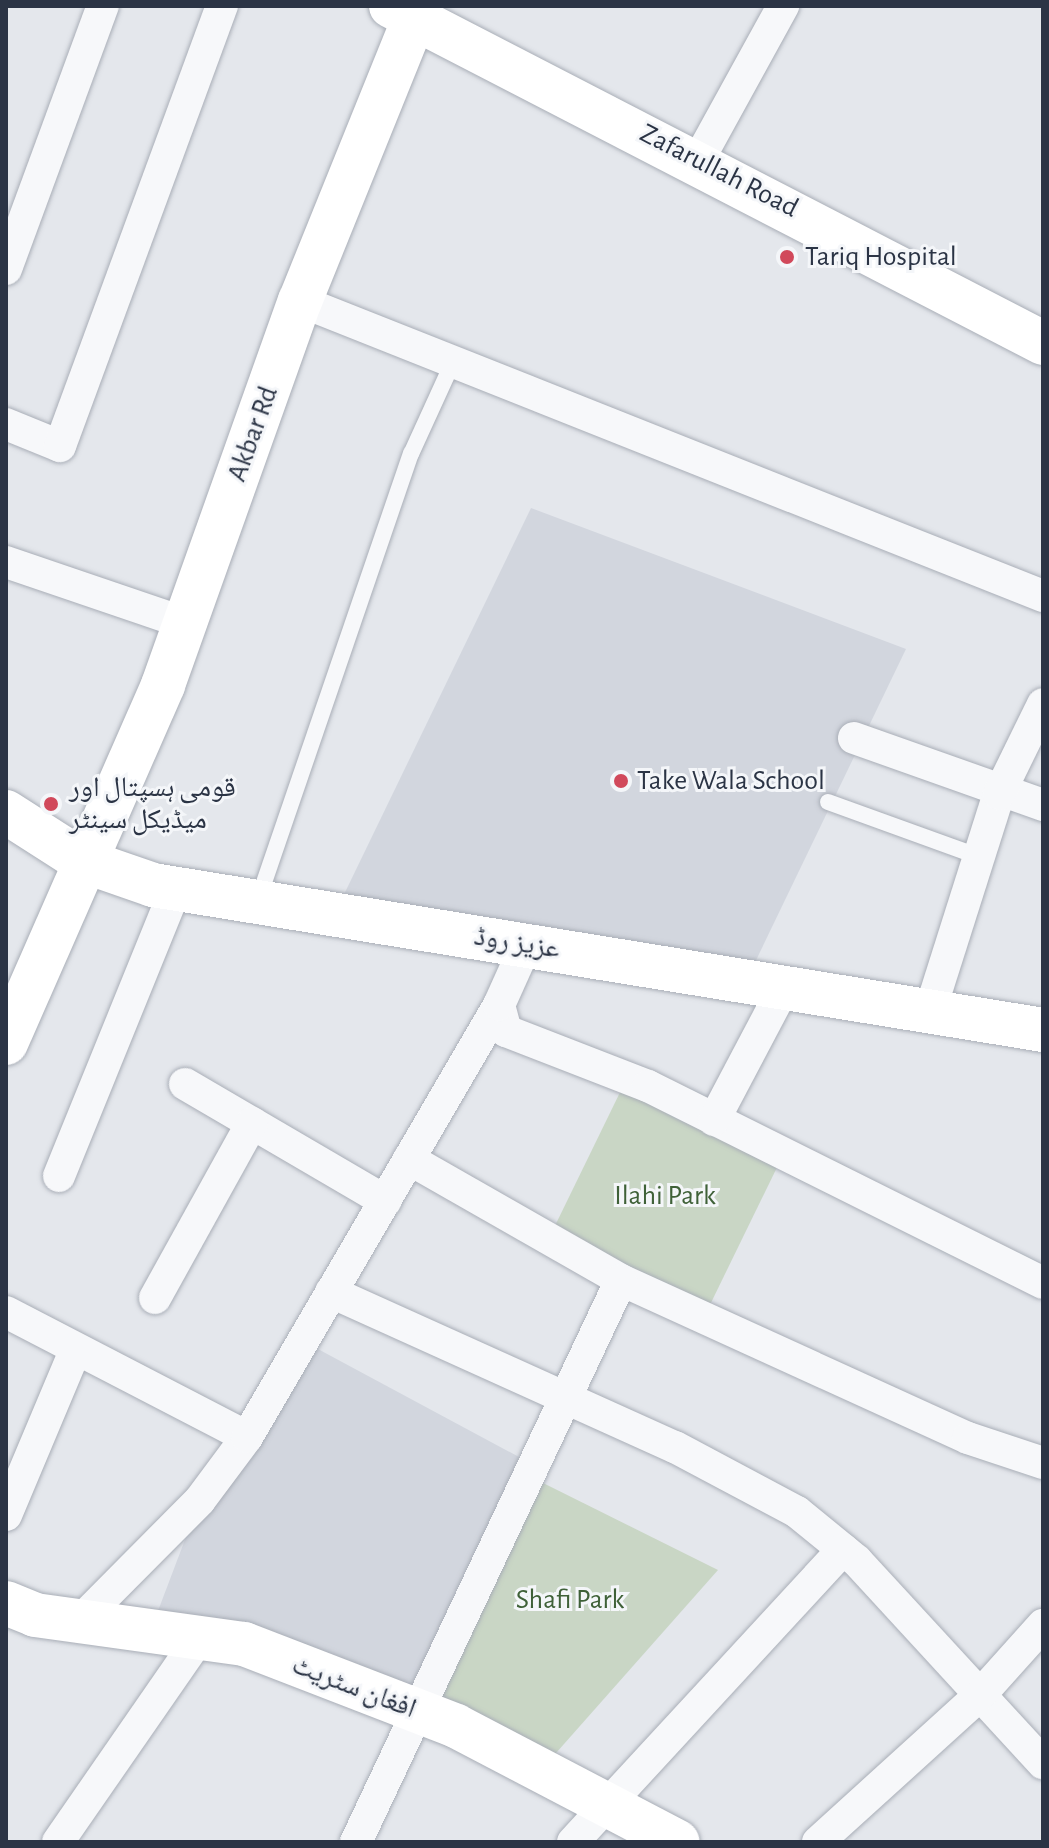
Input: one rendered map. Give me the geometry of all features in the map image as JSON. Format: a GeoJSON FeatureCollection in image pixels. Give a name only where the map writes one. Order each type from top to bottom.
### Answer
{"type":"FeatureCollection","features":[{"type":"Feature","properties":{"kind":"main road","name":"Zafarullah Road"},"geometry":{"type":"LineString","coordinates":[[409,10],[699,159],[1043,343]]}},
{"type":"Feature","properties":{"kind":"main road","name":"Akbar Rd"},"geometry":{"type":"LineString","coordinates":[[6,1043],[81,860],[185,623],[300,301],[409,10]]}},
{"type":"Feature","properties":{"kind":"main road","name":"عزیز روڈ"},"geometry":{"type":"LineString","coordinates":[[6,812],[81,860],[176,888],[1043,1030]]}},
{"type":"Feature","properties":{"kind":"main road","name":"افغان سٹریٹ"},"geometry":{"type":"LineString","coordinates":[[6,1603],[80,1621],[244,1644],[414,1710],[678,1842]]}},
{"type":"Feature","properties":{"kind":"street"},"geometry":{"type":"LineString","coordinates":[[8,260],[103,6]]}},
{"type":"Feature","properties":{"kind":"street"},"geometry":{"type":"LineString","coordinates":[[6,424],[60,446],[222,6]]}},
{"type":"Feature","properties":{"kind":"street"},"geometry":{"type":"LineString","coordinates":[[699,159],[783,6]]}},
{"type":"Feature","properties":{"kind":"street"},"geometry":{"type":"LineString","coordinates":[[300,301],[1043,596]]}},
{"type":"Feature","properties":{"kind":"street"},"geometry":{"type":"LineString","coordinates":[[6,562],[185,623]]}},
{"type":"Feature","properties":{"kind":"street"},"geometry":{"type":"LineString","coordinates":[[930,1011],[999,794],[1043,704]]}},
{"type":"Feature","properties":{"kind":"street"},"geometry":{"type":"LineString","coordinates":[[854,738],[999,794],[1043,805]]}},
{"type":"Feature","properties":{"kind":"street"},"geometry":{"type":"LineString","coordinates":[[59,1176],[176,888]]}},
{"type":"Feature","properties":{"kind":"street"},"geometry":{"type":"LineString","coordinates":[[80,1621],[200,1500],[247,1437],[499,1005],[526,945]]}},
{"type":"Feature","properties":{"kind":"street"},"geometry":{"type":"LineString","coordinates":[[714,1120],[784,987]]}},
{"type":"Feature","properties":{"kind":"street"},"geometry":{"type":"LineString","coordinates":[[499,1005],[506,1031],[714,1120],[1043,1283]]}},
{"type":"Feature","properties":{"kind":"street"},"geometry":{"type":"LineString","coordinates":[[185,1084],[385,1201]]}},
{"type":"Feature","properties":{"kind":"street"},"geometry":{"type":"LineString","coordinates":[[155,1298],[252,1123]]}},
{"type":"Feature","properties":{"kind":"street"},"geometry":{"type":"LineString","coordinates":[[409,1159],[621,1280],[968,1438],[1043,1463]]}},
{"type":"Feature","properties":{"kind":"street"},"geometry":{"type":"LineString","coordinates":[[356,1842],[414,1710],[621,1280]]}},
{"type":"Feature","properties":{"kind":"street"},"geometry":{"type":"LineString","coordinates":[[331,1292],[564,1397],[797,1512],[843,1549],[1043,1763]]}},
{"type":"Feature","properties":{"kind":"street"},"geometry":{"type":"LineString","coordinates":[[6,1312],[75,1351],[247,1437]]}},
{"type":"Feature","properties":{"kind":"street"},"geometry":{"type":"LineString","coordinates":[[6,1515],[75,1351]]}},
{"type":"Feature","properties":{"kind":"street"},"geometry":{"type":"LineString","coordinates":[[573,1842],[843,1549]]}},
{"type":"Feature","properties":{"kind":"street"},"geometry":{"type":"LineString","coordinates":[[818,1842],[981,1694],[1043,1625]]}},
{"type":"Feature","properties":{"kind":"street"},"geometry":{"type":"LineString","coordinates":[[58,1842],[199,1638]]}},
{"type":"Feature","properties":{"kind":"lane"},"geometry":{"type":"LineString","coordinates":[[258,901],[411,454],[453,362]]}},
{"type":"Feature","properties":{"kind":"lane"},"geometry":{"type":"LineString","coordinates":[[828,802],[980,857]]}},
{"type":"Feature","properties":{"kind":"shaded area","name":"Take Wala School"},"geometry":{"type":"Polygon","coordinates":[[[531,508],[906,649],[746,981],[335,913],[531,508]]]}},
{"type":"Feature","properties":{"kind":"shaded area"},"geometry":{"type":"Polygon","coordinates":[[[303,1341],[532,1464],[414,1710],[150,1632],[200,1500],[303,1341]]]}},
{"type":"Feature","properties":{"kind":"green space","name":"Ilahi Park"},"geometry":{"type":"Polygon","coordinates":[[[627,1078],[783,1154],[705,1315],[549,1239],[627,1078]]]}},
{"type":"Feature","properties":{"kind":"green space","name":"Shafi Park"},"geometry":{"type":"Polygon","coordinates":[[[527,1475],[718,1570],[541,1770],[414,1710],[527,1475]]]}},
{"type":"Feature","properties":{"kind":"place","name":"Tariq Hospital"},"geometry":{"type":"Point","coordinates":[787,257]}},
{"type":"Feature","properties":{"kind":"place","name":"Take Wala School"},"geometry":{"type":"Point","coordinates":[621,781]}},
{"type":"Feature","properties":{"kind":"place","name":"قومی ہسپتال اور میڈیکل سینٹر"},"geometry":{"type":"Point","coordinates":[51,804]}}]}
